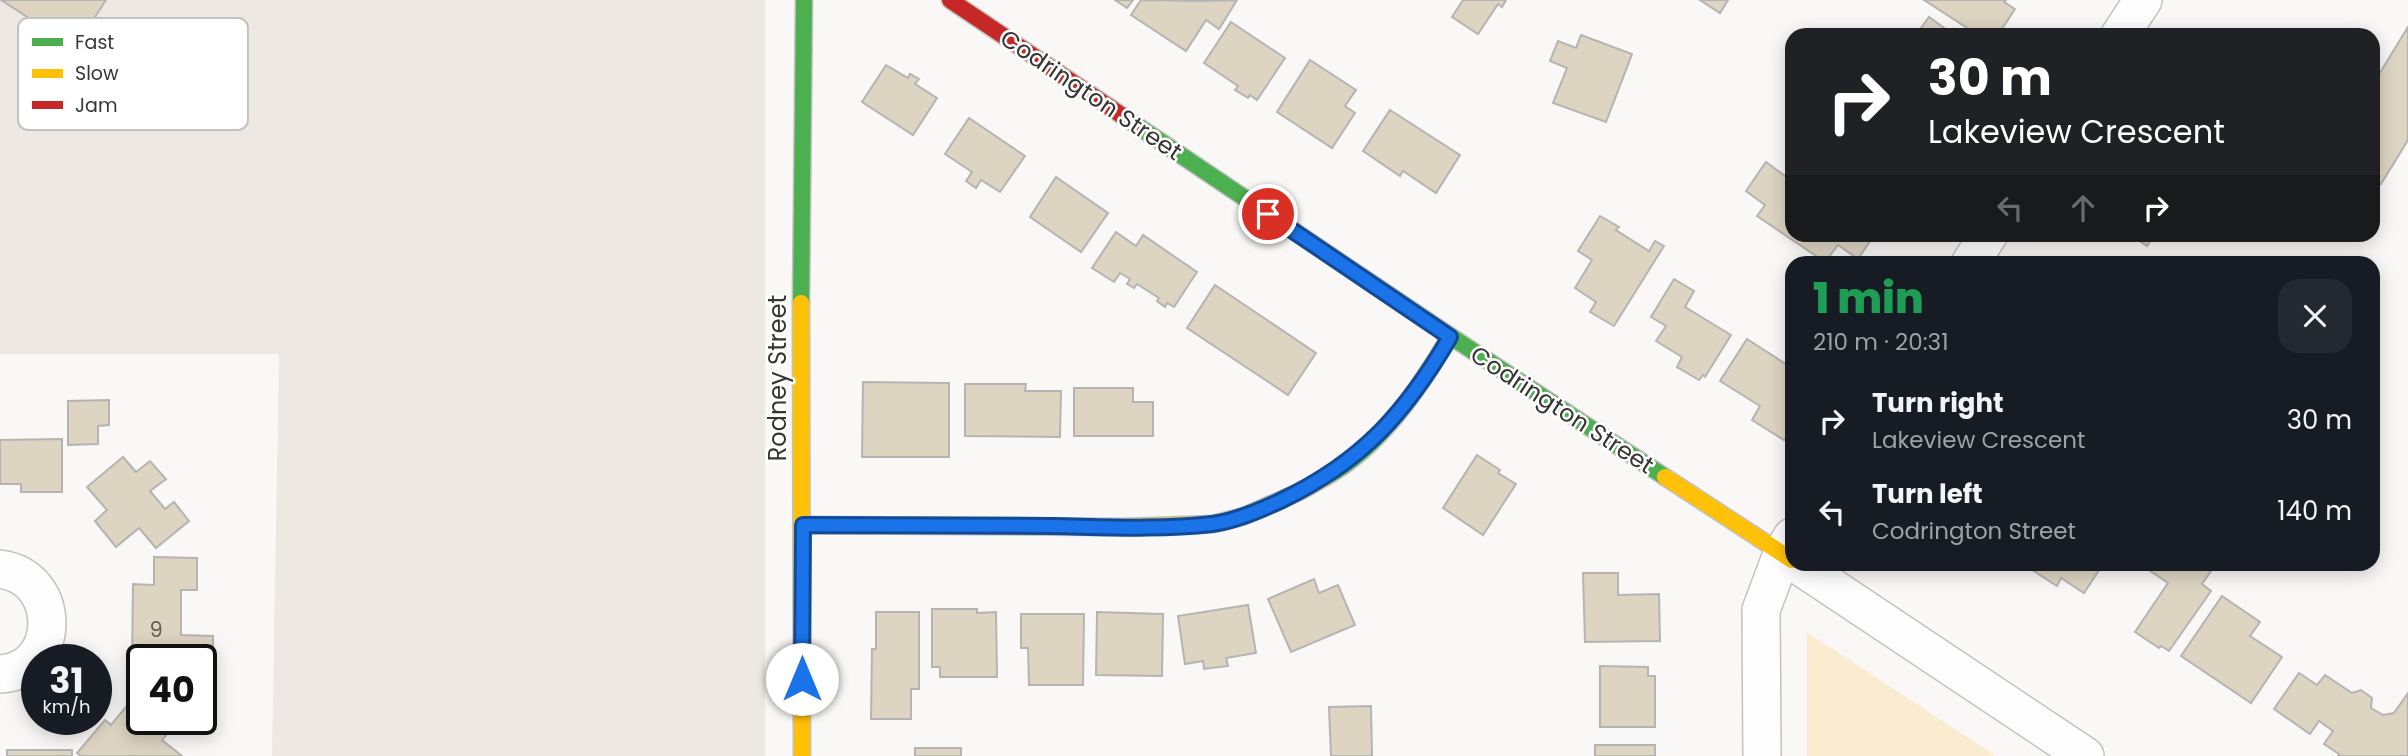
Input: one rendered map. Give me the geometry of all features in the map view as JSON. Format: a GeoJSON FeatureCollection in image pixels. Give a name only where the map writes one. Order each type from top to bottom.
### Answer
{"type":"FeatureCollection","features":[{"type":"Feature","properties":{"kind":"street","name":"Rodney Street"},"geometry":{"type":"LineString","coordinates":[[802,756],[803,525],[800,470],[804,0]]}},
{"type":"Feature","properties":{"kind":"street","name":"Codrington Street"},"geometry":{"type":"LineString","coordinates":[[950,0],[1450,337],[1785,550]]}},
{"type":"Feature","properties":{"kind":"street"},"geometry":{"type":"LineString","coordinates":[[2125,28],[2143,0]]}},
{"type":"Feature","properties":{"kind":"street"},"geometry":{"type":"LineString","coordinates":[[803,525],[1122,527],[1213,524],[1244,516],[1301,491],[1333,473],[1358,453],[1387,427],[1425,379],[1450,337]]}},
{"type":"Feature","properties":{"kind":"street"},"geometry":{"type":"LineString","coordinates":[[1762,756],[1761,610],[1785,565]]}},
{"type":"Feature","properties":{"kind":"street"},"geometry":{"type":"LineString","coordinates":[[0,569],[9,570],[25,578],[38,590],[45,605],[48,622],[45,639],[36,655],[23,667],[0,674]]}},
{"type":"Feature","properties":{"kind":"street","name":"Codrington Street"},"geometry":{"type":"LineString","coordinates":[[1816,571],[2085,756]]}},
{"type":"Feature","properties":{"kind":"shaded area"},"geometry":{"type":"Polygon","coordinates":[[[0,0],[765,0],[765,756],[272,756],[279,354],[0,354],[0,0]]]}},
{"type":"Feature","properties":{"kind":"shaded area"},"geometry":{"type":"Polygon","coordinates":[[[1807,632],[1996,756],[1807,756],[1807,632]]]}},
{"type":"Feature","properties":{"kind":"building"},"geometry":{"type":"Polygon","coordinates":[[[1,0],[106,0],[94,18],[29,18],[1,0]]]}},
{"type":"Feature","properties":{"kind":"building"},"geometry":{"type":"Polygon","coordinates":[[[1115,0],[1133,0],[1127,8],[1115,0]]]}},
{"type":"Feature","properties":{"kind":"building"},"geometry":{"type":"Polygon","coordinates":[[[1141,0],[1237,0],[1219,29],[1206,20],[1186,51],[1131,15],[1141,0]]]}},
{"type":"Feature","properties":{"kind":"building"},"geometry":{"type":"Polygon","coordinates":[[[1463,0],[1506,0],[1502,7],[1498,4],[1478,34],[1452,17],[1463,0]]]}},
{"type":"Feature","properties":{"kind":"building"},"geometry":{"type":"Polygon","coordinates":[[[1700,0],[1728,0],[1720,13],[1700,0]]]}},
{"type":"Feature","properties":{"kind":"building"},"geometry":{"type":"Polygon","coordinates":[[[1924,0],[2006,0],[2004,2],[2015,9],[2003,28],[1967,28],[1924,0]]]}},
{"type":"Feature","properties":{"kind":"building"},"geometry":{"type":"Polygon","coordinates":[[[1929,17],[1944,28],[1921,28],[1929,17]]]}},
{"type":"Feature","properties":{"kind":"building"},"geometry":{"type":"Polygon","coordinates":[[[1231,22],[1285,58],[1257,100],[1235,90],[1238,86],[1204,63],[1231,22]]]}},
{"type":"Feature","properties":{"kind":"building"},"geometry":{"type":"Polygon","coordinates":[[[2408,27],[2408,140],[2381,184],[2380,183],[2380,73],[2408,27]]]}},
{"type":"Feature","properties":{"kind":"building"},"geometry":{"type":"Polygon","coordinates":[[[1581,35],[1632,54],[1606,122],[1553,103],[1567,68],[1550,61],[1558,41],[1576,48],[1581,35]]]}},
{"type":"Feature","properties":{"kind":"building"},"geometry":{"type":"Polygon","coordinates":[[[1310,60],[1356,90],[1345,106],[1355,113],[1332,148],[1277,112],[1310,60]]]}},
{"type":"Feature","properties":{"kind":"building"},"geometry":{"type":"Polygon","coordinates":[[[886,65],[908,78],[910,74],[919,79],[915,84],[937,98],[913,135],[862,102],[886,65]]]}},
{"type":"Feature","properties":{"kind":"building"},"geometry":{"type":"Polygon","coordinates":[[[1390,110],[1460,155],[1436,193],[1403,171],[1400,176],[1363,151],[1390,110]]]}},
{"type":"Feature","properties":{"kind":"building"},"geometry":{"type":"Polygon","coordinates":[[[969,118],[1025,156],[1000,192],[981,180],[976,188],[966,181],[972,172],[945,154],[969,118]]]}},
{"type":"Feature","properties":{"kind":"building"},"geometry":{"type":"Polygon","coordinates":[[[1766,162],[1785,176],[1785,235],[1757,216],[1765,205],[1746,191],[1766,162]]]}},
{"type":"Feature","properties":{"kind":"building"},"geometry":{"type":"Polygon","coordinates":[[[1056,177],[1108,213],[1081,252],[1030,217],[1056,177]]]}},
{"type":"Feature","properties":{"kind":"building"},"geometry":{"type":"Polygon","coordinates":[[[1600,216],[1649,251],[1655,241],[1664,246],[1614,326],[1590,312],[1596,302],[1575,288],[1592,260],[1578,251],[1600,216]]]}},
{"type":"Feature","properties":{"kind":"building"},"geometry":{"type":"Polygon","coordinates":[[[1116,232],[1136,246],[1143,235],[1197,272],[1174,307],[1167,303],[1165,307],[1157,301],[1159,298],[1137,284],[1134,288],[1127,284],[1130,279],[1120,273],[1114,282],[1092,268],[1116,232]]]}},
{"type":"Feature","properties":{"kind":"building"},"geometry":{"type":"Polygon","coordinates":[[[1795,242],[1870,242],[1860,256],[1854,256],[1838,245],[1830,256],[1816,256],[1795,242]]]}},
{"type":"Feature","properties":{"kind":"building"},"geometry":{"type":"Polygon","coordinates":[[[1674,279],[1694,291],[1685,307],[1731,335],[1705,377],[1703,375],[1699,380],[1677,367],[1682,357],[1656,341],[1666,326],[1651,317],[1674,279]]]}},
{"type":"Feature","properties":{"kind":"building"},"geometry":{"type":"Polygon","coordinates":[[[1215,285],[1316,353],[1288,395],[1187,328],[1215,285]]]}},
{"type":"Feature","properties":{"kind":"building"},"geometry":{"type":"Polygon","coordinates":[[[1747,339],[1785,363],[1784,440],[1752,420],[1760,406],[1720,381],[1747,339]]]}},
{"type":"Feature","properties":{"kind":"building"},"geometry":{"type":"Polygon","coordinates":[[[863,382],[949,383],[949,457],[862,457],[863,382]]]}},
{"type":"Feature","properties":{"kind":"building"},"geometry":{"type":"Polygon","coordinates":[[[965,384],[1026,384],[1025,391],[1061,391],[1060,437],[965,436],[965,384]]]}},
{"type":"Feature","properties":{"kind":"building"},"geometry":{"type":"Polygon","coordinates":[[[1074,388],[1133,388],[1133,402],[1153,402],[1153,436],[1074,436],[1074,388]]]}},
{"type":"Feature","properties":{"kind":"building"},"geometry":{"type":"Polygon","coordinates":[[[109,400],[109,425],[98,426],[98,444],[68,445],[68,401],[109,400]]]}},
{"type":"Feature","properties":{"kind":"building"},"geometry":{"type":"Polygon","coordinates":[[[62,439],[62,492],[21,492],[21,484],[0,484],[0,440],[62,439]]]}},
{"type":"Feature","properties":{"kind":"building"},"geometry":{"type":"Polygon","coordinates":[[[1477,455],[1516,484],[1483,535],[1443,508],[1477,455]]]}},
{"type":"Feature","properties":{"kind":"building"},"geometry":{"type":"Polygon","coordinates":[[[123,457],[136,472],[150,461],[166,479],[150,491],[165,509],[174,502],[189,521],[156,548],[139,528],[116,547],[95,521],[107,510],[87,487],[123,457]]]}},
{"type":"Feature","properties":{"kind":"building"},"geometry":{"type":"Polygon","coordinates":[[[154,557],[197,558],[197,590],[181,590],[181,635],[213,636],[213,644],[132,644],[133,584],[154,585],[154,557]]]}},
{"type":"Feature","properties":{"kind":"building"},"geometry":{"type":"Polygon","coordinates":[[[2034,571],[2098,571],[2084,593],[2061,578],[2057,586],[2034,571]]]}},
{"type":"Feature","properties":{"kind":"building"},"geometry":{"type":"Polygon","coordinates":[[[2150,571],[2211,571],[2202,584],[2211,591],[2169,651],[2161,646],[2159,648],[2135,632],[2168,583],[2150,571]]]}},
{"type":"Feature","properties":{"kind":"building"},"geometry":{"type":"Polygon","coordinates":[[[1583,573],[1618,573],[1618,595],[1659,594],[1660,641],[1585,642],[1583,573]]]}},
{"type":"Feature","properties":{"kind":"building"},"geometry":{"type":"Polygon","coordinates":[[[1314,579],[1319,593],[1338,585],[1355,625],[1291,652],[1268,599],[1314,579]]]}},
{"type":"Feature","properties":{"kind":"building"},"geometry":{"type":"Polygon","coordinates":[[[2222,596],[2260,622],[2250,636],[2282,657],[2251,703],[2181,656],[2222,596]]]}},
{"type":"Feature","properties":{"kind":"building"},"geometry":{"type":"Polygon","coordinates":[[[1248,605],[1256,653],[1226,658],[1228,666],[1204,669],[1203,661],[1185,664],[1178,616],[1248,605]]]}},
{"type":"Feature","properties":{"kind":"building"},"geometry":{"type":"Polygon","coordinates":[[[932,609],[977,609],[977,613],[996,612],[997,677],[940,677],[940,667],[932,667],[932,609]]]}},
{"type":"Feature","properties":{"kind":"building"},"geometry":{"type":"Polygon","coordinates":[[[876,612],[919,612],[919,689],[911,689],[911,719],[871,719],[872,649],[876,649],[876,612]]]}},
{"type":"Feature","properties":{"kind":"building"},"geometry":{"type":"Polygon","coordinates":[[[1097,612],[1163,614],[1162,676],[1096,675],[1097,612]]]}},
{"type":"Feature","properties":{"kind":"building"},"geometry":{"type":"Polygon","coordinates":[[[1021,614],[1084,614],[1083,685],[1029,685],[1028,648],[1021,648],[1021,614]]]}},
{"type":"Feature","properties":{"kind":"building"},"geometry":{"type":"Polygon","coordinates":[[[1600,666],[1648,667],[1648,676],[1655,676],[1655,727],[1600,727],[1600,666]]]}},
{"type":"Feature","properties":{"kind":"building"},"geometry":{"type":"Polygon","coordinates":[[[2299,673],[2317,685],[2325,675],[2352,693],[2361,690],[2372,698],[2371,708],[2383,715],[2394,713],[2408,693],[2408,756],[2338,756],[2339,754],[2324,744],[2333,731],[2319,721],[2310,734],[2274,709],[2299,673]]]}},
{"type":"Feature","properties":{"kind":"building"},"geometry":{"type":"Polygon","coordinates":[[[1371,706],[1372,756],[1331,756],[1329,707],[1371,706]]]}},
{"type":"Feature","properties":{"kind":"building"},"geometry":{"type":"Polygon","coordinates":[[[126,707],[126,735],[166,735],[162,740],[182,756],[81,756],[77,753],[92,735],[112,735],[112,724],[126,707]]]}},
{"type":"Feature","properties":{"kind":"building"},"geometry":{"type":"Polygon","coordinates":[[[1595,745],[1655,745],[1655,756],[1595,756],[1595,745]]]}},
{"type":"Feature","properties":{"kind":"building"},"geometry":{"type":"Polygon","coordinates":[[[915,748],[961,748],[961,756],[915,756],[915,748]]]}},
{"type":"Feature","properties":{"kind":"building"},"geometry":{"type":"Polygon","coordinates":[[[7,750],[72,750],[72,756],[7,756],[7,750]]]}},
{"type":"Feature","properties":{"kind":"traffic: fast"},"geometry":{"type":"LineString","coordinates":[[801,303],[804,0]]}},
{"type":"Feature","properties":{"kind":"traffic: fast"},"geometry":{"type":"LineString","coordinates":[[1136,125],[1665,477]]}},
{"type":"Feature","properties":{"kind":"traffic: fast"},"geometry":{"type":"LineString","coordinates":[[1326,477],[1364,449],[1397,415],[1450,336]]}},
{"type":"Feature","properties":{"kind":"traffic: slow"},"geometry":{"type":"LineString","coordinates":[[801,303],[802,756]]}},
{"type":"Feature","properties":{"kind":"traffic: slow"},"geometry":{"type":"LineString","coordinates":[[803,525],[1122,527],[1213,524],[1244,516],[1326,477]]}},
{"type":"Feature","properties":{"kind":"traffic: slow"},"geometry":{"type":"LineString","coordinates":[[1665,477],[1785,555]]}},
{"type":"Feature","properties":{"kind":"traffic: jam"},"geometry":{"type":"LineString","coordinates":[[950,0],[1136,125]]}},
{"type":"Feature","properties":{"kind":"route"},"geometry":{"type":"LineString","coordinates":[[802,679],[803,525],[1122,527],[1213,524],[1244,516],[1301,491],[1333,473],[1387,427],[1425,379],[1450,337],[1268,214]]}}]}
